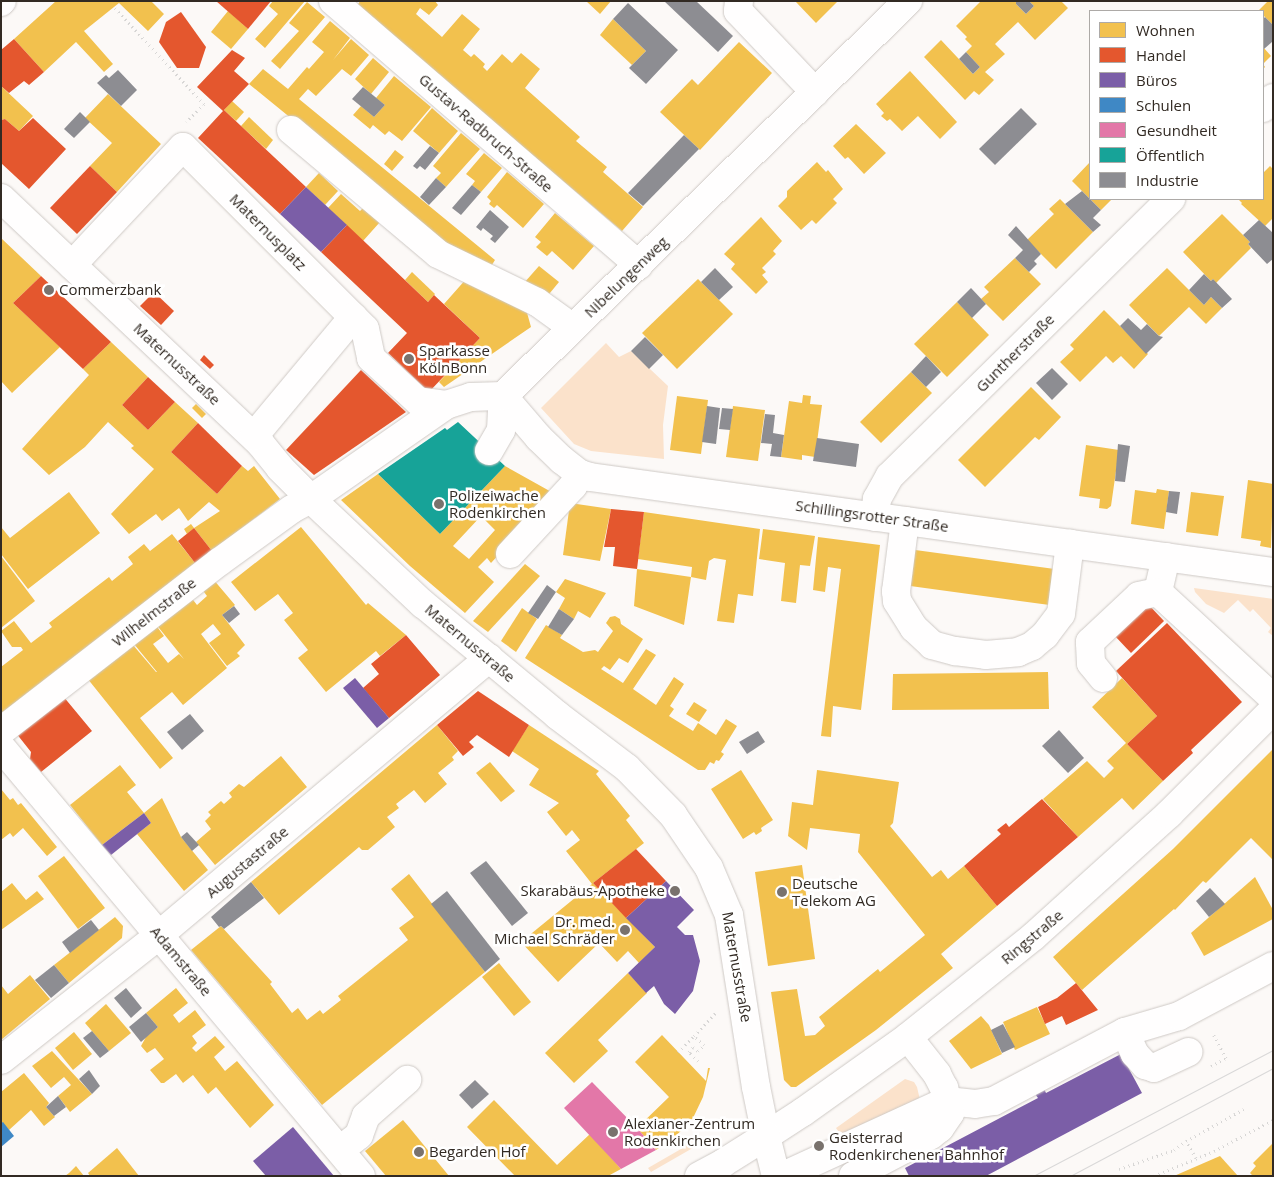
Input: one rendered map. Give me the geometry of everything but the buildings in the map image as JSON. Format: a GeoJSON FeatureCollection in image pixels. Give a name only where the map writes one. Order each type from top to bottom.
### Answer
{"type":"FeatureCollection","features":[{"type":"Feature","properties":{"kind":"street","name":"Gustav-Radbruch-Straße"},"geometry":{"type":"LineString","coordinates":[[333,1],[640,265]]}},
{"type":"Feature","properties":{"kind":"street"},"geometry":{"type":"LineString","coordinates":[[739,1],[738,11],[815,92]]}},
{"type":"Feature","properties":{"kind":"street","name":"Nibelungenweg"},"geometry":{"type":"LineString","coordinates":[[503,396],[640,265],[908,1]]}},
{"type":"Feature","properties":{"kind":"street"},"geometry":{"type":"LineString","coordinates":[[1264,107],[1273,98]]}},
{"type":"Feature","properties":{"kind":"street"},"geometry":{"type":"LineString","coordinates":[[291,130],[438,254],[537,302],[573,328]]}},
{"type":"Feature","properties":{"kind":"street"},"geometry":{"type":"LineString","coordinates":[[72,265],[183,136]]}},
{"type":"Feature","properties":{"kind":"street","name":"Maternusplatz"},"geometry":{"type":"LineString","coordinates":[[183,136],[365,329],[371,358],[418,401],[446,405]]}},
{"type":"Feature","properties":{"kind":"street","name":"Maternusstraße"},"geometry":{"type":"LineString","coordinates":[[1,198],[254,436],[280,468],[311,499],[430,610],[557,715],[627,768],[658,799],[688,835],[710,868],[726,903],[732,927],[756,1087],[776,1176]]}},
{"type":"Feature","properties":{"kind":"street","name":"Guntherstraße"},"geometry":{"type":"LineString","coordinates":[[875,517],[877,499],[890,476],[1170,200]]}},
{"type":"Feature","properties":{"kind":"street"},"geometry":{"type":"LineString","coordinates":[[254,436],[353,317]]}},
{"type":"Feature","properties":{"kind":"street"},"geometry":{"type":"LineString","coordinates":[[311,499],[446,405],[471,397],[503,396],[501,430],[489,451]]}},
{"type":"Feature","properties":{"kind":"street","name":"Schillingsrotter Straße"},"geometry":{"type":"LineString","coordinates":[[503,396],[539,438],[580,474],[602,479],[1273,572]]}},
{"type":"Feature","properties":{"kind":"street"},"geometry":{"type":"LineString","coordinates":[[510,554],[573,486],[580,474]]}},
{"type":"Feature","properties":{"kind":"street","name":"Wilhelmstraße"},"geometry":{"type":"LineString","coordinates":[[1,731],[219,562],[292,509],[311,499]]}},
{"type":"Feature","properties":{"kind":"street"},"geometry":{"type":"LineString","coordinates":[[906,521],[896,591],[897,602],[914,628],[932,645],[955,651],[986,655],[1018,652],[1032,646],[1045,636],[1061,614],[1070,544]]}},
{"type":"Feature","properties":{"kind":"street"},"geometry":{"type":"LineString","coordinates":[[1158,592],[1166,558]]}},
{"type":"Feature","properties":{"kind":"street"},"geometry":{"type":"LineString","coordinates":[[1103,678],[1091,664],[1090,642],[1139,596],[1158,592]]}},
{"type":"Feature","properties":{"kind":"street"},"geometry":{"type":"LineString","coordinates":[[1158,592],[1273,698]]}},
{"type":"Feature","properties":{"kind":"street","name":"Augustastraße"},"geometry":{"type":"LineString","coordinates":[[1,1060],[159,935],[489,658]]}},
{"type":"Feature","properties":{"kind":"street","name":"Ringstraße"},"geometry":{"type":"LineString","coordinates":[[699,1176],[723,1163],[803,1112],[908,1037],[985,977],[1102,876],[1212,773],[1273,710]]}},
{"type":"Feature","properties":{"kind":"street","name":"Adamstraße"},"geometry":{"type":"LineString","coordinates":[[1,748],[361,1176]]}},
{"type":"Feature","properties":{"kind":"street"},"geometry":{"type":"LineString","coordinates":[[783,1176],[947,1102],[975,1104],[994,1101],[1124,1032],[1179,1016],[1273,966]]}},
{"type":"Feature","properties":{"kind":"street"},"geometry":{"type":"LineString","coordinates":[[1124,1032],[1135,1054],[1145,1065],[1154,1068],[1188,1052]]}},
{"type":"Feature","properties":{"kind":"street"},"geometry":{"type":"LineString","coordinates":[[853,1176],[940,1128],[950,1113],[937,1074],[908,1037]]}},
{"type":"Feature","properties":{"kind":"street"},"geometry":{"type":"LineString","coordinates":[[340,1150],[359,1135],[366,1116],[407,1080]]}},
{"type":"Feature","properties":{"kind":"path"},"geometry":{"type":"LineString","coordinates":[[115,8],[204,104],[183,136]]}},
{"type":"Feature","properties":{"kind":"path"},"geometry":{"type":"LineString","coordinates":[[678,1052],[717,1011],[745,1007]]}},
{"type":"Feature","properties":{"kind":"path"},"geometry":{"type":"LineString","coordinates":[[1213,1034],[1226,1058]]}},
{"type":"Feature","properties":{"kind":"path"},"geometry":{"type":"LineString","coordinates":[[694,1036],[704,1045],[698,1051],[694,1047],[689,1052],[698,1061]]}},
{"type":"Feature","properties":{"kind":"path"},"geometry":{"type":"LineString","coordinates":[[1119,1169],[1174,1150],[1244,1109]]}},
{"type":"Feature","properties":{"kind":"path"},"geometry":{"type":"LineString","coordinates":[[1154,1176],[1214,1150],[1273,1120]]}},
{"type":"Feature","properties":{"kind":"path"},"geometry":{"type":"LineString","coordinates":[[1186,1142],[1196,1158]]}},
{"type":"Feature","properties":{"kind":"shaded area"},"geometry":{"type":"Polygon","coordinates":[[[606,343],[619,357],[631,351],[668,386],[663,425],[664,459],[591,451],[574,444],[541,408],[606,343]]]}},
{"type":"Feature","properties":{"kind":"shaded area"},"geometry":{"type":"Polygon","coordinates":[[[1194,588],[1273,599],[1273,636],[1268,632],[1271,628],[1253,609],[1250,612],[1238,600],[1224,613],[1206,604],[1195,592],[1194,588]]]}},
{"type":"Feature","properties":{"kind":"shaded area"},"geometry":{"type":"Polygon","coordinates":[[[905,1079],[914,1082],[920,1100],[841,1135],[836,1128],[905,1079]]]}},
{"type":"Feature","properties":{"kind":"shaded area"},"geometry":{"type":"Polygon","coordinates":[[[691,1138],[698,1145],[651,1172],[648,1168],[681,1149],[691,1138]]]}},
{"type":"Feature","properties":{"kind":"tram line"},"geometry":{"type":"LineString","coordinates":[[1033,1176],[1273,1050]]}},
{"type":"Feature","properties":{"kind":"tram line"},"geometry":{"type":"LineString","coordinates":[[1070,1176],[1273,1068]]}},
{"type":"Feature","properties":{"kind":"place","name":"Commerzbank"},"geometry":{"type":"Point","coordinates":[49,290]}},
{"type":"Feature","properties":{"kind":"place","name":"Sparkasse KölnBonn"},"geometry":{"type":"Point","coordinates":[409,359]}},
{"type":"Feature","properties":{"kind":"place","name":"Polizeiwache Rodenkirchen"},"geometry":{"type":"Point","coordinates":[439,504]}},
{"type":"Feature","properties":{"kind":"place","name":"Skarabäus-Apotheke"},"geometry":{"type":"Point","coordinates":[675,891]}},
{"type":"Feature","properties":{"kind":"place","name":"Deutsche Telekom AG"},"geometry":{"type":"Point","coordinates":[782,892]}},
{"type":"Feature","properties":{"kind":"place","name":"Dr. med. Michael Schräder"},"geometry":{"type":"Point","coordinates":[625,930]}},
{"type":"Feature","properties":{"kind":"place","name":"Alexianer-Zentrum Rodenkirchen"},"geometry":{"type":"Point","coordinates":[613,1132]}},
{"type":"Feature","properties":{"kind":"place","name":"Geisterrad Rodenkirchener Bahnhof"},"geometry":{"type":"Point","coordinates":[819,1146]}},
{"type":"Feature","properties":{"kind":"place","name":"Begarden Hof"},"geometry":{"type":"Point","coordinates":[419,1152]}}]}
